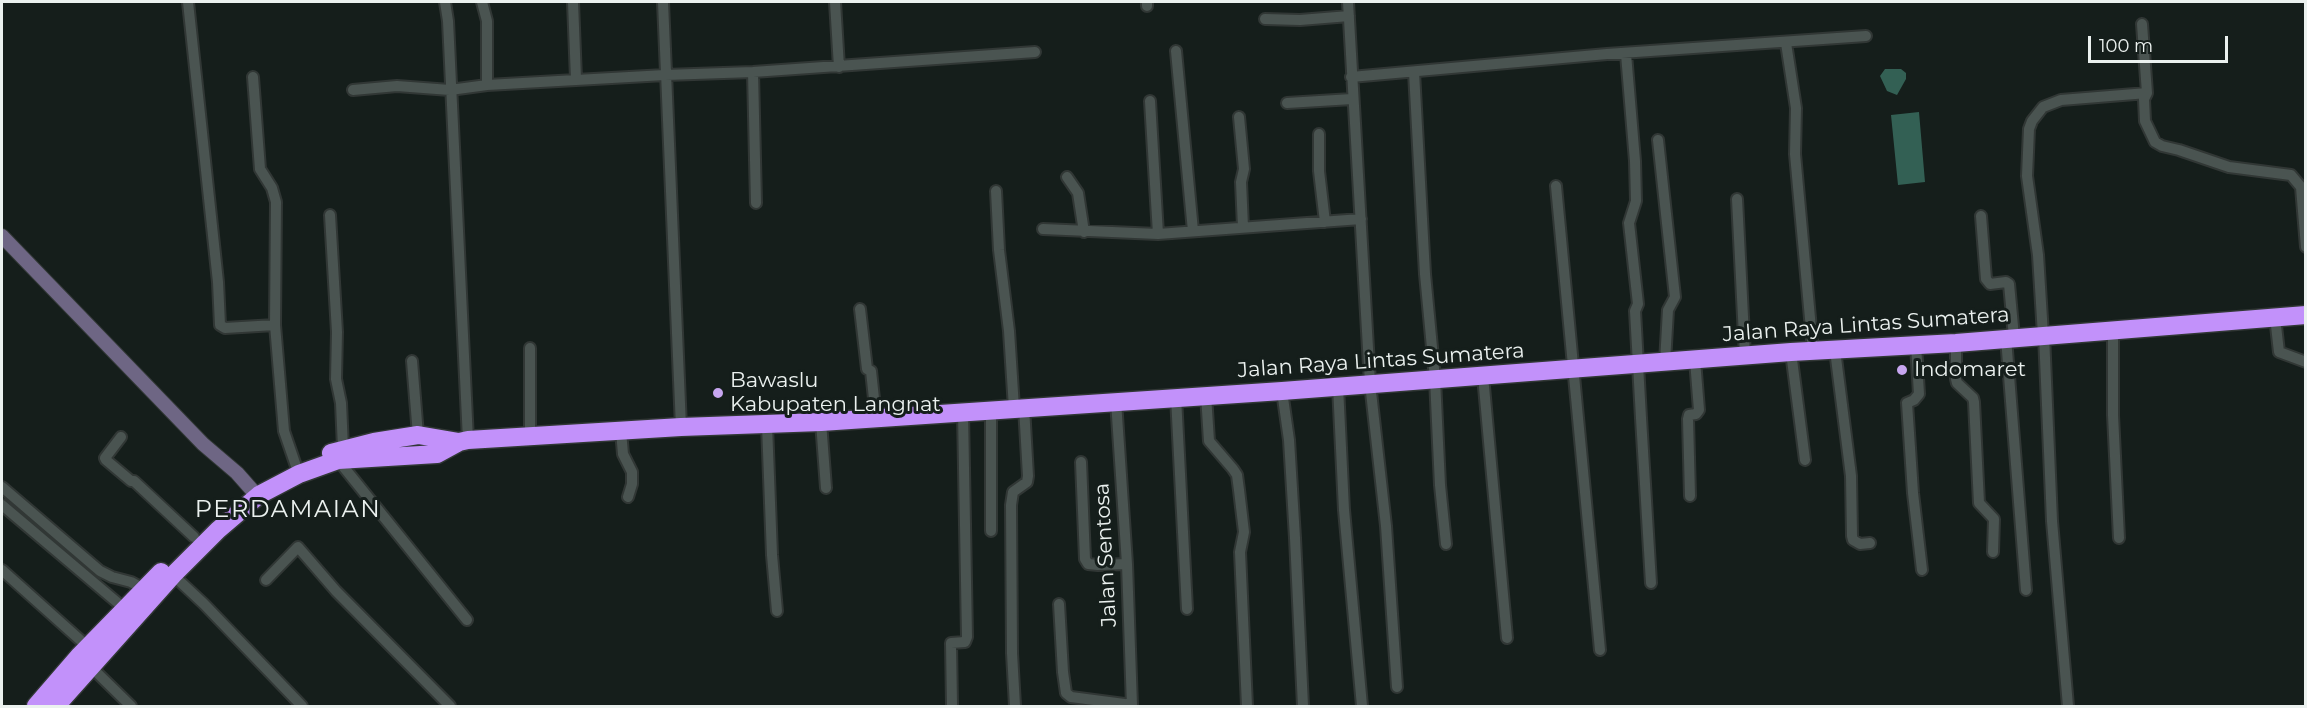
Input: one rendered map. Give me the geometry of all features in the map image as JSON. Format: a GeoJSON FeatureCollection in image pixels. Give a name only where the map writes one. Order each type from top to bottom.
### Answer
{"type":"FeatureCollection","features":[{"type":"Feature","properties":{"kind":"highway","name":"Jalan Raya Lintas Sumatera"},"geometry":{"type":"LineString","coordinates":[[56,706],[86,656],[125,609],[194,537],[252,490],[296,466],[418,435],[464,441],[681,427],[821,422],[1574,370],[1791,352],[1956,343],[2306,315]]}},
{"type":"Feature","properties":{"kind":"highway","name":"Jalan Raya Lintas Sumatera"},"geometry":{"type":"LineString","coordinates":[[36,706],[218,530],[259,495],[340,454],[437,454],[464,441]]}},
{"type":"Feature","properties":{"kind":"street"},"geometry":{"type":"LineString","coordinates":[[188,2],[218,282],[220,325],[225,328],[275,325]]}},
{"type":"Feature","properties":{"kind":"street"},"geometry":{"type":"LineString","coordinates":[[445,2],[448,21],[461,267],[464,441]]}},
{"type":"Feature","properties":{"kind":"street"},"geometry":{"type":"LineString","coordinates":[[482,2],[487,21],[488,84]]}},
{"type":"Feature","properties":{"kind":"street"},"geometry":{"type":"LineString","coordinates":[[573,2],[576,79]]}},
{"type":"Feature","properties":{"kind":"street"},"geometry":{"type":"LineString","coordinates":[[663,2],[681,427]]}},
{"type":"Feature","properties":{"kind":"street"},"geometry":{"type":"LineString","coordinates":[[835,2],[839,67]]}},
{"type":"Feature","properties":{"kind":"street"},"geometry":{"type":"LineString","coordinates":[[1348,2],[1370,383],[1386,526],[1397,687]]}},
{"type":"Feature","properties":{"kind":"street"},"geometry":{"type":"LineString","coordinates":[[1265,19],[1300,20],[1349,16]]}},
{"type":"Feature","properties":{"kind":"street"},"geometry":{"type":"LineString","coordinates":[[2142,24],[2147,128],[2155,142],[2229,167],[2267,173],[2284,173],[2296,179],[2301,188],[2306,248]]}},
{"type":"Feature","properties":{"kind":"street"},"geometry":{"type":"LineString","coordinates":[[1351,77],[1595,55],[1866,36]]}},
{"type":"Feature","properties":{"kind":"street"},"geometry":{"type":"LineString","coordinates":[[1786,43],[1796,108],[1795,154],[1813,351]]}},
{"type":"Feature","properties":{"kind":"street"},"geometry":{"type":"LineString","coordinates":[[1176,51],[1192,231]]}},
{"type":"Feature","properties":{"kind":"street"},"geometry":{"type":"LineString","coordinates":[[353,90],[397,86],[450,90],[488,84],[839,67],[1035,52]]}},
{"type":"Feature","properties":{"kind":"street"},"geometry":{"type":"LineString","coordinates":[[1626,54],[1636,201],[1629,223],[1638,304],[1635,311],[1651,583]]}},
{"type":"Feature","properties":{"kind":"street"},"geometry":{"type":"LineString","coordinates":[[753,72],[756,203]]}},
{"type":"Feature","properties":{"kind":"street"},"geometry":{"type":"LineString","coordinates":[[1413,72],[1425,274],[1435,379],[1440,485],[1446,544]]}},
{"type":"Feature","properties":{"kind":"street"},"geometry":{"type":"LineString","coordinates":[[253,78],[260,169],[272,188],[276,202],[275,325],[284,431],[296,466]]}},
{"type":"Feature","properties":{"kind":"street"},"geometry":{"type":"LineString","coordinates":[[2068,706],[2052,521],[2038,255],[2026,176],[2029,129],[2043,106],[2061,100],[2147,93]]}},
{"type":"Feature","properties":{"kind":"street"},"geometry":{"type":"LineString","coordinates":[[1287,104],[1353,99]]}},
{"type":"Feature","properties":{"kind":"street"},"geometry":{"type":"LineString","coordinates":[[1150,101],[1158,234]]}},
{"type":"Feature","properties":{"kind":"street"},"geometry":{"type":"LineString","coordinates":[[1239,117],[1244,169],[1241,182],[1243,227]]}},
{"type":"Feature","properties":{"kind":"street"},"geometry":{"type":"LineString","coordinates":[[1319,134],[1319,171],[1325,222]]}},
{"type":"Feature","properties":{"kind":"street"},"geometry":{"type":"LineString","coordinates":[[1658,140],[1675,286],[1675,297],[1668,310],[1665,362]]}},
{"type":"Feature","properties":{"kind":"street"},"geometry":{"type":"LineString","coordinates":[[1067,177],[1078,193],[1084,232]]}},
{"type":"Feature","properties":{"kind":"street"},"geometry":{"type":"LineString","coordinates":[[1556,186],[1600,650]]}},
{"type":"Feature","properties":{"kind":"street"},"geometry":{"type":"LineString","coordinates":[[996,191],[999,250],[1028,476],[1027,482],[1013,492],[1011,505],[1012,653],[1016,706]]}},
{"type":"Feature","properties":{"kind":"street"},"geometry":{"type":"LineString","coordinates":[[1737,199],[1745,356]]}},
{"type":"Feature","properties":{"kind":"street"},"geometry":{"type":"LineString","coordinates":[[330,215],[337,332],[336,379],[341,403],[340,454],[387,524],[467,620]]}},
{"type":"Feature","properties":{"kind":"street"},"geometry":{"type":"LineString","coordinates":[[1981,216],[1986,279],[1990,284],[2006,282],[2009,284],[2010,338],[2026,590]]}},
{"type":"Feature","properties":{"kind":"street"},"geometry":{"type":"LineString","coordinates":[[1043,229],[1158,234],[1361,219]]}},
{"type":"Feature","properties":{"kind":"street"},"geometry":{"type":"LineString","coordinates":[[2,236],[178,419],[237,473],[252,490]]}},
{"type":"Feature","properties":{"kind":"street"},"geometry":{"type":"LineString","coordinates":[[860,309],[867,369],[871,371],[876,417]]}},
{"type":"Feature","properties":{"kind":"street"},"geometry":{"type":"LineString","coordinates":[[2275,317],[2279,352],[2306,362]]}},
{"type":"Feature","properties":{"kind":"street"},"geometry":{"type":"LineString","coordinates":[[2113,331],[2113,415],[2119,538]]}},
{"type":"Feature","properties":{"kind":"street"},"geometry":{"type":"LineString","coordinates":[[1956,343],[1956,379],[1974,402],[1979,503],[1994,519],[1993,552]]}},
{"type":"Feature","properties":{"kind":"street"},"geometry":{"type":"LineString","coordinates":[[1916,345],[1919,394],[1907,403],[1913,493],[1922,570]]}},
{"type":"Feature","properties":{"kind":"street"},"geometry":{"type":"LineString","coordinates":[[530,348],[530,436]]}},
{"type":"Feature","properties":{"kind":"street"},"geometry":{"type":"LineString","coordinates":[[1835,350],[1851,476],[1852,536],[1853,540],[1860,544],[1870,543]]}},
{"type":"Feature","properties":{"kind":"street"},"geometry":{"type":"LineString","coordinates":[[1791,352],[1805,460]]}},
{"type":"Feature","properties":{"kind":"street"},"geometry":{"type":"LineString","coordinates":[[1690,496],[1688,419],[1689,415],[1696,414],[1699,410],[1695,360]]}},
{"type":"Feature","properties":{"kind":"street"},"geometry":{"type":"LineString","coordinates":[[412,361],[418,435]]}},
{"type":"Feature","properties":{"kind":"street"},"geometry":{"type":"LineString","coordinates":[[1483,376],[1507,638]]}},
{"type":"Feature","properties":{"kind":"street"},"geometry":{"type":"LineString","coordinates":[[1338,386],[1344,510],[1362,706]]}},
{"type":"Feature","properties":{"kind":"street"},"geometry":{"type":"LineString","coordinates":[[1282,391],[1289,440],[1303,706]]}},
{"type":"Feature","properties":{"kind":"street"},"geometry":{"type":"LineString","coordinates":[[1206,395],[1209,441],[1237,475],[1239,490],[1244,532],[1240,552],[1247,706]]}},
{"type":"Feature","properties":{"kind":"street"},"geometry":{"type":"LineString","coordinates":[[1176,397],[1187,609]]}},
{"type":"Feature","properties":{"kind":"street","name":"Jalan Sentosa"},"geometry":{"type":"LineString","coordinates":[[1116,401],[1127,564],[1132,706]]}},
{"type":"Feature","properties":{"kind":"street"},"geometry":{"type":"LineString","coordinates":[[991,410],[992,531]]}},
{"type":"Feature","properties":{"kind":"street"},"geometry":{"type":"LineString","coordinates":[[951,706],[951,643],[965,642],[967,637],[963,412]]}},
{"type":"Feature","properties":{"kind":"street"},"geometry":{"type":"LineString","coordinates":[[821,422],[825,488]]}},
{"type":"Feature","properties":{"kind":"street"},"geometry":{"type":"LineString","coordinates":[[767,425],[772,555],[777,611]]}},
{"type":"Feature","properties":{"kind":"street"},"geometry":{"type":"LineString","coordinates":[[621,431],[623,454],[632,472],[632,484],[628,497]]}},
{"type":"Feature","properties":{"kind":"street"},"geometry":{"type":"LineString","coordinates":[[121,437],[105,458],[106,460],[131,482],[134,481],[194,537]]}},
{"type":"Feature","properties":{"kind":"street"},"geometry":{"type":"LineString","coordinates":[[1081,462],[1085,559],[1088,564],[1127,564]]}},
{"type":"Feature","properties":{"kind":"street"},"geometry":{"type":"LineString","coordinates":[[2,487],[100,572],[132,582],[144,589]]}},
{"type":"Feature","properties":{"kind":"street"},"geometry":{"type":"LineString","coordinates":[[2,505],[125,609]]}},
{"type":"Feature","properties":{"kind":"street"},"geometry":{"type":"LineString","coordinates":[[266,580],[298,548],[336,591],[450,706]]}},
{"type":"Feature","properties":{"kind":"street"},"geometry":{"type":"LineString","coordinates":[[2,570],[131,706]]}},
{"type":"Feature","properties":{"kind":"street"},"geometry":{"type":"LineString","coordinates":[[173,575],[302,706]]}},
{"type":"Feature","properties":{"kind":"street"},"geometry":{"type":"LineString","coordinates":[[1059,604],[1066,693],[1071,697],[1132,706]]}},
{"type":"Feature","properties":{"kind":"shaded area"},"geometry":{"type":"Polygon","coordinates":[[[1885,69],[1901,69],[1906,73],[1906,79],[1897,95],[1887,91],[1880,76],[1885,69]]]}},
{"type":"Feature","properties":{"kind":"shaded area"},"geometry":{"type":"Polygon","coordinates":[[[1919,112],[1925,182],[1898,185],[1891,115],[1919,112]]]}},
{"type":"Feature","properties":{"kind":"place","name":"Indomaret"},"geometry":{"type":"Point","coordinates":[1902,370]}},
{"type":"Feature","properties":{"kind":"place","name":"Bawaslu Kabupaten Langnat"},"geometry":{"type":"Point","coordinates":[718,393]}},
{"type":"Feature","properties":{"kind":"district","name":"PERDAMAIAN"},"geometry":{"type":"Point","coordinates":[288,510]}}]}
